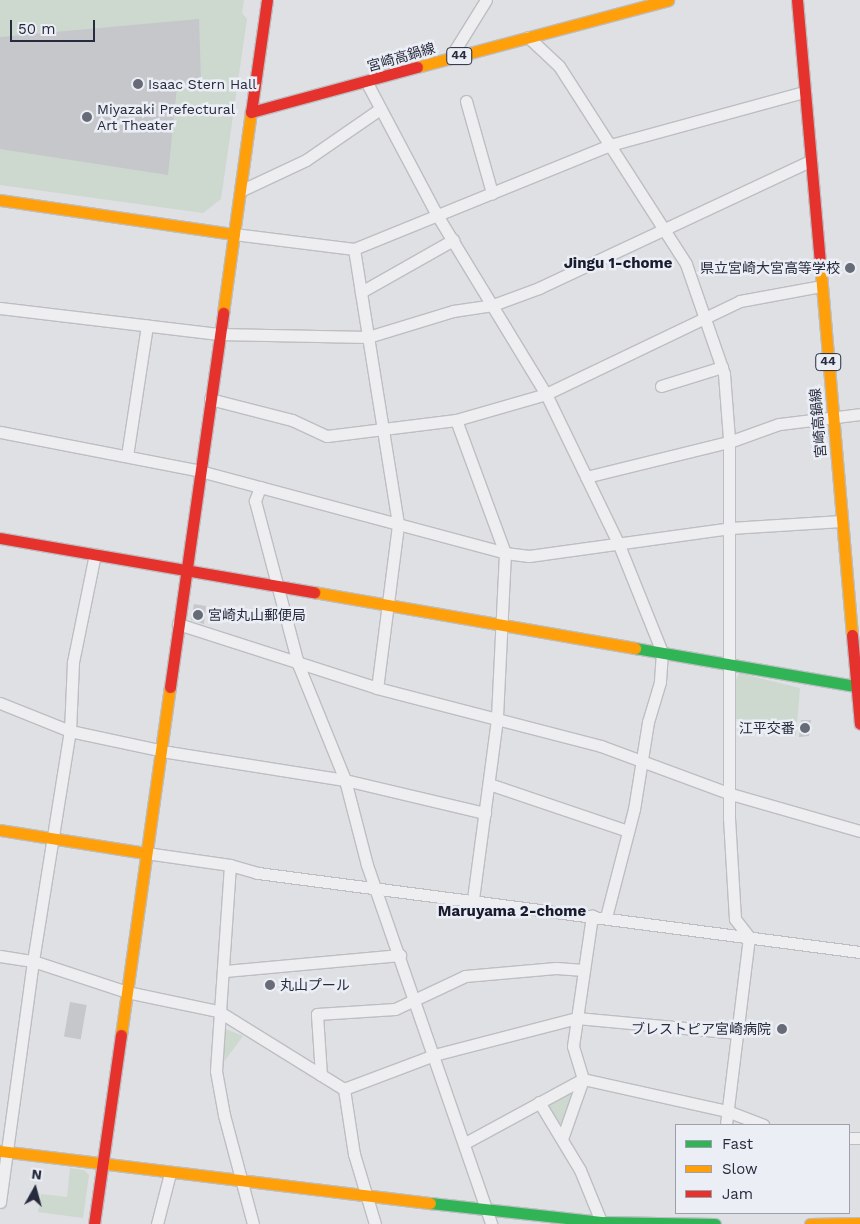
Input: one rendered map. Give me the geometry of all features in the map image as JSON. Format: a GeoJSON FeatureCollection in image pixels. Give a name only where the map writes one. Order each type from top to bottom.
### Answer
{"type":"FeatureCollection","features":[{"type":"Feature","properties":{"kind":"street"},"geometry":{"type":"LineString","coordinates":[[94,1224],[187,570],[218,334],[267,0]]}},
{"type":"Feature","properties":{"kind":"street"},"geometry":{"type":"LineString","coordinates":[[450,59],[486,0]]}},
{"type":"Feature","properties":{"kind":"street","name":"宮崎高鍋線"},"geometry":{"type":"LineString","coordinates":[[251,112],[367,83],[528,37],[668,0]]}},
{"type":"Feature","properties":{"kind":"street","name":"宮崎高鍋線"},"geometry":{"type":"LineString","coordinates":[[797,0],[860,724]]}},
{"type":"Feature","properties":{"kind":"street"},"geometry":{"type":"LineString","coordinates":[[528,37],[559,66],[686,264],[706,316],[722,366],[728,442],[730,528],[730,665],[727,687],[731,794],[730,818],[735,919],[749,937],[726,1124]]}},
{"type":"Feature","properties":{"kind":"street"},"geometry":{"type":"LineString","coordinates":[[367,83],[437,215],[546,394],[619,545],[662,652],[660,682],[648,722],[643,764],[606,917]]}},
{"type":"Feature","properties":{"kind":"street"},"geometry":{"type":"LineString","coordinates":[[0,200],[234,234],[354,249],[610,145],[804,92]]}},
{"type":"Feature","properties":{"kind":"street"},"geometry":{"type":"LineString","coordinates":[[466,101],[492,193]]}},
{"type":"Feature","properties":{"kind":"street"},"geometry":{"type":"LineString","coordinates":[[240,190],[306,160],[380,109]]}},
{"type":"Feature","properties":{"kind":"street"},"geometry":{"type":"LineString","coordinates":[[0,308],[218,334],[368,336],[453,311],[493,305],[666,231],[810,161]]}},
{"type":"Feature","properties":{"kind":"street"},"geometry":{"type":"LineString","coordinates":[[361,292],[453,240]]}},
{"type":"Feature","properties":{"kind":"street"},"geometry":{"type":"LineString","coordinates":[[354,249],[398,525],[377,688]]}},
{"type":"Feature","properties":{"kind":"street"},"geometry":{"type":"LineString","coordinates":[[210,399],[292,420],[327,436],[456,420],[546,394],[740,301],[821,286]]}},
{"type":"Feature","properties":{"kind":"street"},"geometry":{"type":"LineString","coordinates":[[127,456],[147,326]]}},
{"type":"Feature","properties":{"kind":"street"},"geometry":{"type":"LineString","coordinates":[[661,386],[722,366]]}},
{"type":"Feature","properties":{"kind":"street"},"geometry":{"type":"LineString","coordinates":[[586,477],[728,442],[779,424],[833,419],[860,414]]}},
{"type":"Feature","properties":{"kind":"street"},"geometry":{"type":"LineString","coordinates":[[456,420],[505,554],[497,719],[473,899]]}},
{"type":"Feature","properties":{"kind":"street"},"geometry":{"type":"LineString","coordinates":[[0,432],[200,471],[505,554],[529,556],[619,545],[730,528],[842,521]]}},
{"type":"Feature","properties":{"kind":"street"},"geometry":{"type":"LineString","coordinates":[[260,487],[255,501],[275,587],[298,664],[346,780],[375,887],[492,1224]]}},
{"type":"Feature","properties":{"kind":"street"},"geometry":{"type":"LineString","coordinates":[[0,538],[275,587],[503,623],[858,687]]}},
{"type":"Feature","properties":{"kind":"street"},"geometry":{"type":"LineString","coordinates":[[0,1202],[3,1152],[70,731],[74,662],[95,554]]}},
{"type":"Feature","properties":{"kind":"street"},"geometry":{"type":"LineString","coordinates":[[178,624],[377,688],[600,746],[643,764],[731,794],[860,830]]}},
{"type":"Feature","properties":{"kind":"street"},"geometry":{"type":"LineString","coordinates":[[0,702],[70,731],[160,750],[346,780],[485,814]]}},
{"type":"Feature","properties":{"kind":"street"},"geometry":{"type":"LineString","coordinates":[[489,784],[628,832]]}},
{"type":"Feature","properties":{"kind":"street"},"geometry":{"type":"LineString","coordinates":[[0,830],[230,865],[258,873],[473,899],[860,952]]}},
{"type":"Feature","properties":{"kind":"street"},"geometry":{"type":"LineString","coordinates":[[230,865],[225,971],[218,1011],[216,1071],[224,1115],[253,1224]]}},
{"type":"Feature","properties":{"kind":"street"},"geometry":{"type":"LineString","coordinates":[[562,1139],[583,1079],[574,1046],[592,915]]}},
{"type":"Feature","properties":{"kind":"street"},"geometry":{"type":"LineString","coordinates":[[225,971],[400,955]]}},
{"type":"Feature","properties":{"kind":"street"},"geometry":{"type":"LineString","coordinates":[[0,956],[33,961],[127,992],[218,1011],[344,1089],[354,1154],[375,1224]]}},
{"type":"Feature","properties":{"kind":"street"},"geometry":{"type":"LineString","coordinates":[[321,1075],[317,1014],[395,1009],[416,1001],[465,976],[556,968],[584,970]]}},
{"type":"Feature","properties":{"kind":"street"},"geometry":{"type":"LineString","coordinates":[[344,1089],[434,1055],[577,1018],[738,1032]]}},
{"type":"Feature","properties":{"kind":"street"},"geometry":{"type":"LineString","coordinates":[[464,1142],[583,1079],[727,1111],[760,1124]]}},
{"type":"Feature","properties":{"kind":"street"},"geometry":{"type":"LineString","coordinates":[[539,1102],[562,1139],[601,1223]]}},
{"type":"Feature","properties":{"kind":"street"},"geometry":{"type":"LineString","coordinates":[[3,1152],[170,1174],[601,1223],[715,1224]]}},
{"type":"Feature","properties":{"kind":"street"},"geometry":{"type":"LineString","coordinates":[[157,1224],[170,1174]]}},
{"type":"Feature","properties":{"kind":"street"},"geometry":{"type":"LineString","coordinates":[[810,1224],[860,1223]]}},
{"type":"Feature","properties":{"kind":"shaded area"},"geometry":{"type":"Polygon","coordinates":[[[0,0],[244,0],[242,13],[247,19],[221,199],[203,213],[0,185],[0,0]]]}},
{"type":"Feature","properties":{"kind":"shaded area"},"geometry":{"type":"Polygon","coordinates":[[[739,673],[800,688],[796,736],[771,735],[771,720],[735,719],[735,682],[739,673]]]}},
{"type":"Feature","properties":{"kind":"shaded area"},"geometry":{"type":"Polygon","coordinates":[[[223,1028],[243,1036],[220,1067],[223,1028]]]}},
{"type":"Feature","properties":{"kind":"shaded area"},"geometry":{"type":"Polygon","coordinates":[[[576,1086],[561,1131],[545,1103],[576,1086]]]}},
{"type":"Feature","properties":{"kind":"shaded area"},"geometry":{"type":"Polygon","coordinates":[[[70,1168],[84,1170],[89,1175],[83,1218],[38,1212],[41,1194],[67,1197],[70,1168]]]}},
{"type":"Feature","properties":{"kind":"building","name":"Miyazaki Prefectural Art Theater"},"geometry":{"type":"Polygon","coordinates":[[[199,19],[201,80],[177,86],[168,175],[0,149],[0,37],[199,19]]]}},
{"type":"Feature","properties":{"kind":"building","name":"宮崎丸山郵便局"},"geometry":{"type":"Polygon","coordinates":[[[194,604],[206,606],[204,624],[191,620],[194,604]]]}},
{"type":"Feature","properties":{"kind":"building","name":"江平交番"},"geometry":{"type":"Polygon","coordinates":[[[801,720],[811,720],[809,736],[799,737],[801,720]]]}},
{"type":"Feature","properties":{"kind":"building"},"geometry":{"type":"Polygon","coordinates":[[[70,1002],[87,1005],[81,1039],[64,1036],[70,1002]]]}},
{"type":"Feature","properties":{"kind":"traffic: fast"},"geometry":{"type":"LineString","coordinates":[[635,648],[860,687]]}},
{"type":"Feature","properties":{"kind":"traffic: fast"},"geometry":{"type":"LineString","coordinates":[[430,1203],[601,1222],[715,1224]]}},
{"type":"Feature","properties":{"kind":"traffic: slow"},"geometry":{"type":"LineString","coordinates":[[417,67],[668,0]]}},
{"type":"Feature","properties":{"kind":"traffic: slow"},"geometry":{"type":"LineString","coordinates":[[223,313],[251,112]]}},
{"type":"Feature","properties":{"kind":"traffic: slow"},"geometry":{"type":"LineString","coordinates":[[0,200],[234,234]]}},
{"type":"Feature","properties":{"kind":"traffic: slow"},"geometry":{"type":"LineString","coordinates":[[820,262],[852,635]]}},
{"type":"Feature","properties":{"kind":"traffic: slow"},"geometry":{"type":"LineString","coordinates":[[314,592],[635,648]]}},
{"type":"Feature","properties":{"kind":"traffic: slow"},"geometry":{"type":"LineString","coordinates":[[121,1035],[170,687]]}},
{"type":"Feature","properties":{"kind":"traffic: slow"},"geometry":{"type":"LineString","coordinates":[[0,830],[146,853]]}},
{"type":"Feature","properties":{"kind":"traffic: slow"},"geometry":{"type":"LineString","coordinates":[[0,1151],[430,1203]]}},
{"type":"Feature","properties":{"kind":"traffic: slow"},"geometry":{"type":"LineString","coordinates":[[810,1224],[860,1223]]}},
{"type":"Feature","properties":{"kind":"traffic: jam"},"geometry":{"type":"LineString","coordinates":[[267,0],[251,112],[417,67]]}},
{"type":"Feature","properties":{"kind":"traffic: jam"},"geometry":{"type":"LineString","coordinates":[[797,0],[820,262]]}},
{"type":"Feature","properties":{"kind":"traffic: jam"},"geometry":{"type":"LineString","coordinates":[[170,687],[223,313]]}},
{"type":"Feature","properties":{"kind":"traffic: jam"},"geometry":{"type":"LineString","coordinates":[[0,538],[314,592]]}},
{"type":"Feature","properties":{"kind":"traffic: jam"},"geometry":{"type":"LineString","coordinates":[[852,635],[860,724]]}},
{"type":"Feature","properties":{"kind":"traffic: jam"},"geometry":{"type":"LineString","coordinates":[[94,1224],[121,1035]]}},
{"type":"Feature","properties":{"kind":"place","name":"Isaac Stern Hall"},"geometry":{"type":"Point","coordinates":[138,84]}},
{"type":"Feature","properties":{"kind":"place","name":"Miyazaki Prefectural Art Theater"},"geometry":{"type":"Point","coordinates":[87,117]}},
{"type":"Feature","properties":{"kind":"place","name":"県立宮崎大宮高等学校"},"geometry":{"type":"Point","coordinates":[850,268]}},
{"type":"Feature","properties":{"kind":"place","name":"宮崎丸山郵便局"},"geometry":{"type":"Point","coordinates":[198,615]}},
{"type":"Feature","properties":{"kind":"place","name":"江平交番"},"geometry":{"type":"Point","coordinates":[805,728]}},
{"type":"Feature","properties":{"kind":"place","name":"丸山プール"},"geometry":{"type":"Point","coordinates":[270,985]}},
{"type":"Feature","properties":{"kind":"place","name":"ブレストピア宮崎病院"},"geometry":{"type":"Point","coordinates":[782,1029]}},
{"type":"Feature","properties":{"kind":"district","name":"Jingu 1-chome"},"geometry":{"type":"Point","coordinates":[618,264]}},
{"type":"Feature","properties":{"kind":"district","name":"Maruyama 2-chome"},"geometry":{"type":"Point","coordinates":[512,912]}}]}
